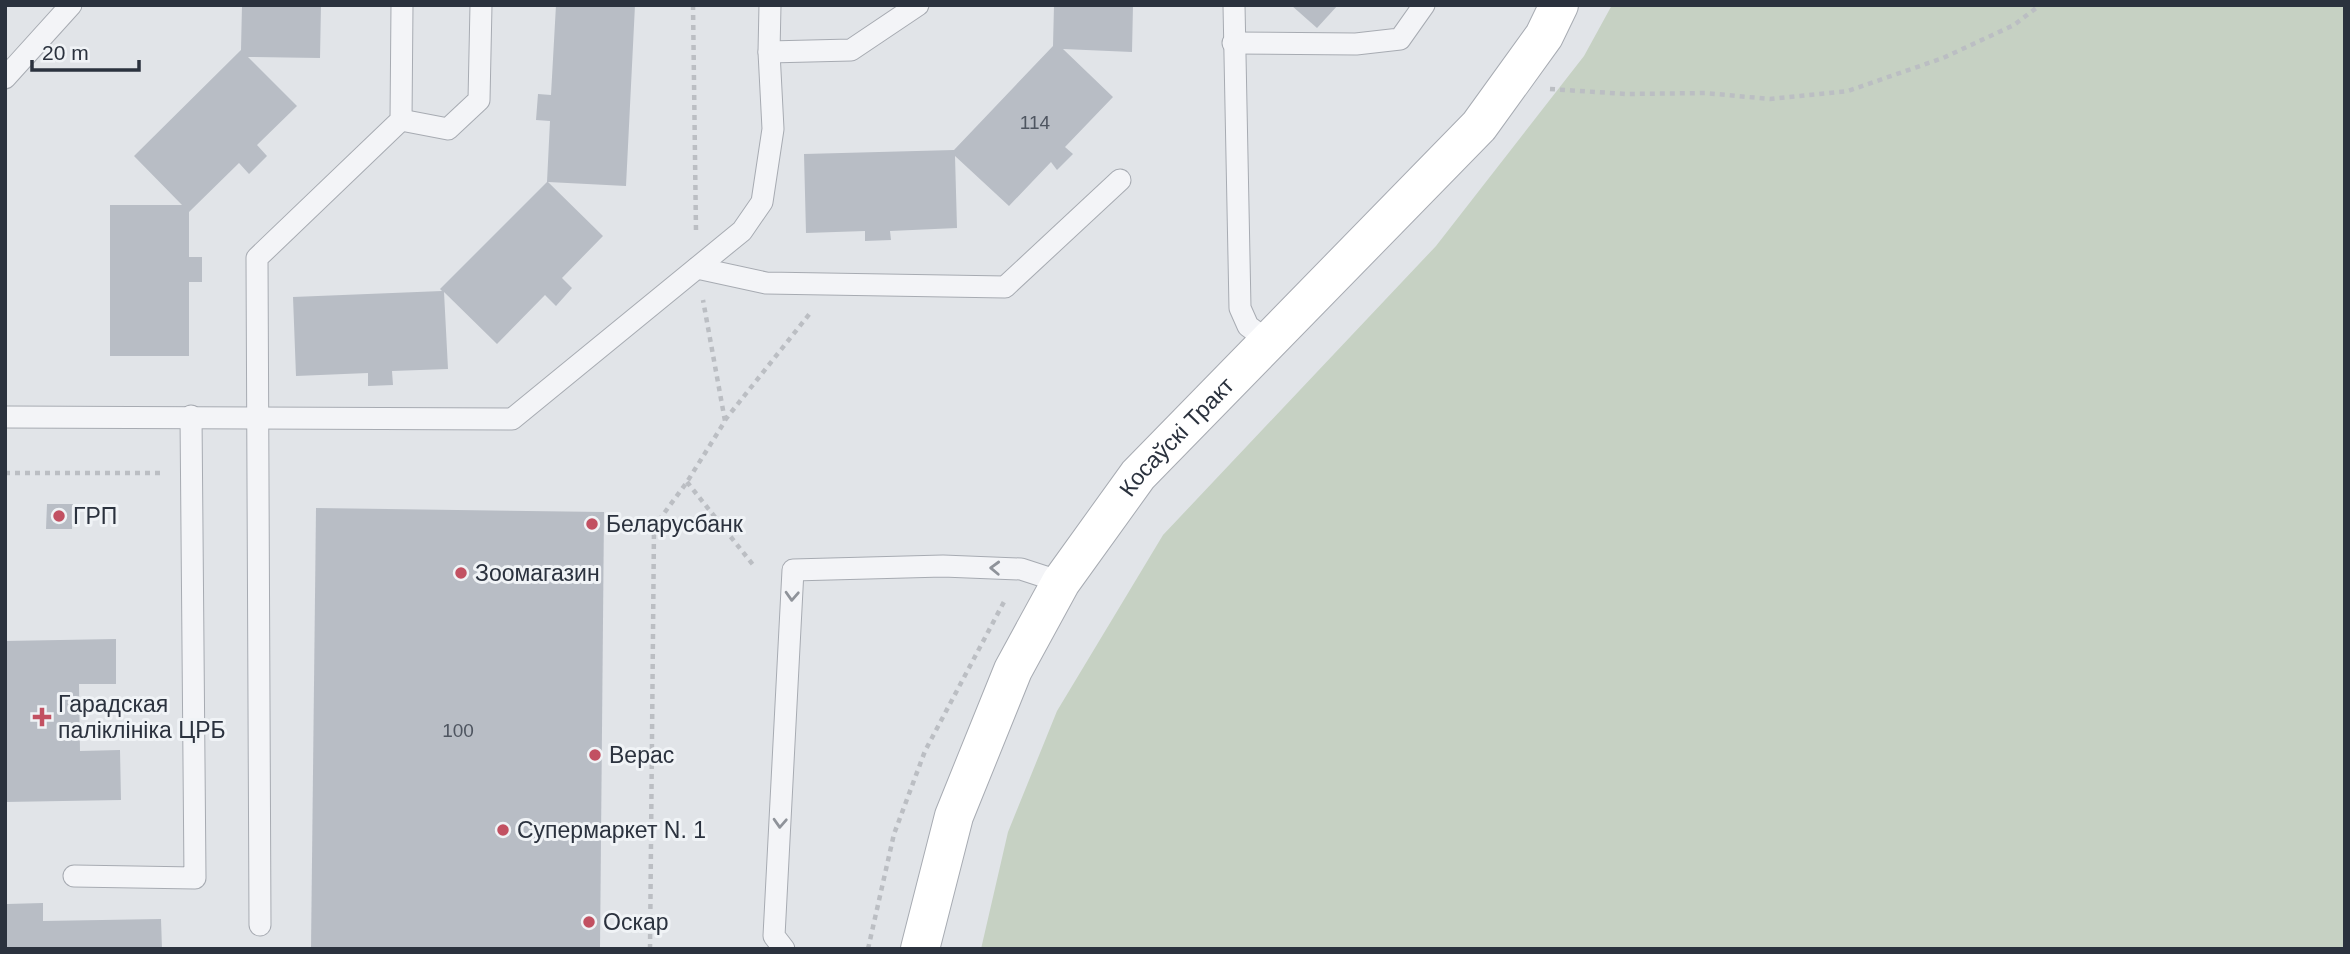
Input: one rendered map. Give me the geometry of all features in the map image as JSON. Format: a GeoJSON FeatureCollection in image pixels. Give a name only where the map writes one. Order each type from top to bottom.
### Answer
{"type":"FeatureCollection","features":[{"type":"Feature","properties":{"kind":"main road","name":"Косаўскі Тракт"},"geometry":{"type":"LineString","coordinates":[[920,949],[954,816],[1013,670],[1061,582],[1139,475],[1479,126],[1544,36],[1559,5]]}},
{"type":"Feature","properties":{"kind":"lane"},"geometry":{"type":"LineString","coordinates":[[5,78],[71,5]]}},
{"type":"Feature","properties":{"kind":"lane"},"geometry":{"type":"LineString","coordinates":[[260,925],[257,258],[401,120],[401,5]]}},
{"type":"Feature","properties":{"kind":"lane"},"geometry":{"type":"LineString","coordinates":[[401,120],[448,129],[479,100],[481,5]]}},
{"type":"Feature","properties":{"kind":"lane"},"geometry":{"type":"LineString","coordinates":[[5,418],[191,416],[512,419],[742,231],[762,202],[773,129],[769,5]]}},
{"type":"Feature","properties":{"kind":"lane"},"geometry":{"type":"LineString","coordinates":[[769,52],[851,50],[918,5]]}},
{"type":"Feature","properties":{"kind":"lane"},"geometry":{"type":"LineString","coordinates":[[1234,5],[1240,307],[1248,326],[1268,341]]}},
{"type":"Feature","properties":{"kind":"lane"},"geometry":{"type":"LineString","coordinates":[[1233,43],[1343,44],[1400,40],[1424,5]]}},
{"type":"Feature","properties":{"kind":"lane"},"geometry":{"type":"LineString","coordinates":[[697,268],[766,283],[1005,287],[1120,180]]}},
{"type":"Feature","properties":{"kind":"lane"},"geometry":{"type":"LineString","coordinates":[[74,876],[195,878],[191,416]]}},
{"type":"Feature","properties":{"kind":"lane"},"geometry":{"type":"LineString","coordinates":[[784,949],[774,936],[793,570],[943,566],[1021,569],[1061,582]]}},
{"type":"Feature","properties":{"kind":"path"},"geometry":{"type":"LineString","coordinates":[[693,5],[697,268],[724,421]]}},
{"type":"Feature","properties":{"kind":"path"},"geometry":{"type":"LineString","coordinates":[[1562,92],[1705,93],[1770,99],[1848,92],[1955,52],[2014,25],[2040,5]]}},
{"type":"Feature","properties":{"kind":"path"},"geometry":{"type":"LineString","coordinates":[[650,949],[654,527],[687,482],[724,421],[819,302],[818,284]]}},
{"type":"Feature","properties":{"kind":"path"},"geometry":{"type":"LineString","coordinates":[[5,473],[191,473]]}},
{"type":"Feature","properties":{"kind":"path"},"geometry":{"type":"LineString","coordinates":[[687,482],[754,566]]}},
{"type":"Feature","properties":{"kind":"path"},"geometry":{"type":"LineString","coordinates":[[868,949],[894,834],[925,751],[1021,569]]}},
{"type":"Feature","properties":{"kind":"green space"},"geometry":{"type":"Polygon","coordinates":[[[1612,5],[2345,5],[2345,949],[981,949],[1008,832],[1057,711],[1163,535],[1436,246],[1584,56],[1612,5]]]}},
{"type":"Feature","properties":{"kind":"building"},"geometry":{"type":"Polygon","coordinates":[[[242,5],[321,5],[320,58],[248,57],[297,106],[257,145],[267,156],[249,174],[239,163],[189,212],[189,257],[202,257],[202,282],[189,282],[189,356],[110,356],[110,205],[182,205],[134,156],[241,50],[242,5]]]}},
{"type":"Feature","properties":{"kind":"building"},"geometry":{"type":"Polygon","coordinates":[[[556,5],[635,5],[626,186],[548,182],[603,236],[562,278],[572,288],[556,306],[545,295],[497,344],[444,292],[448,369],[392,371],[393,385],[368,386],[368,373],[296,376],[293,297],[442,291],[440,289],[547,182],[550,121],[536,120],[538,94],[551,95],[556,5]]]}},
{"type":"Feature","properties":{"kind":"building"},"geometry":{"type":"Polygon","coordinates":[[[1054,5],[1133,5],[1132,52],[1063,49],[1113,97],[1065,147],[1073,154],[1057,170],[1051,162],[1009,206],[955,156],[957,228],[890,231],[891,240],[865,241],[865,231],[806,233],[804,154],[954,150],[1053,46],[1054,5]]]}},
{"type":"Feature","properties":{"kind":"building"},"geometry":{"type":"Polygon","coordinates":[[[1291,5],[1338,5],[1317,28],[1291,5]]]}},
{"type":"Feature","properties":{"kind":"building","name":"ГРП"},"geometry":{"type":"Polygon","coordinates":[[[47,504],[73,504],[72,529],[46,529],[47,504]]]}},
{"type":"Feature","properties":{"kind":"building"},"geometry":{"type":"Polygon","coordinates":[[[316,508],[604,512],[600,949],[311,949],[316,508]]]}},
{"type":"Feature","properties":{"kind":"building","name":"Гарадская паліклініка ЦРБ"},"geometry":{"type":"Polygon","coordinates":[[[116,639],[116,684],[79,684],[80,751],[120,750],[121,800],[5,802],[5,641],[116,639]]]}},
{"type":"Feature","properties":{"kind":"building"},"geometry":{"type":"Polygon","coordinates":[[[43,903],[43,921],[161,919],[162,949],[7,949],[7,904],[43,903]]]}},
{"type":"Feature","properties":{"kind":"place","name":"ГРП"},"geometry":{"type":"Point","coordinates":[59,516]}},
{"type":"Feature","properties":{"kind":"place","name":"Беларусбанк"},"geometry":{"type":"Point","coordinates":[592,524]}},
{"type":"Feature","properties":{"kind":"place","name":"Зоомагазин"},"geometry":{"type":"Point","coordinates":[461,573]}},
{"type":"Feature","properties":{"kind":"place","name":"Гарадская паліклініка ЦРБ"},"geometry":{"type":"Point","coordinates":[42,717]}},
{"type":"Feature","properties":{"kind":"place","name":"Верас"},"geometry":{"type":"Point","coordinates":[595,755]}},
{"type":"Feature","properties":{"kind":"place","name":"Супермаркет N. 1"},"geometry":{"type":"Point","coordinates":[503,830]}},
{"type":"Feature","properties":{"kind":"place","name":"Оскар"},"geometry":{"type":"Point","coordinates":[589,922]}}]}
